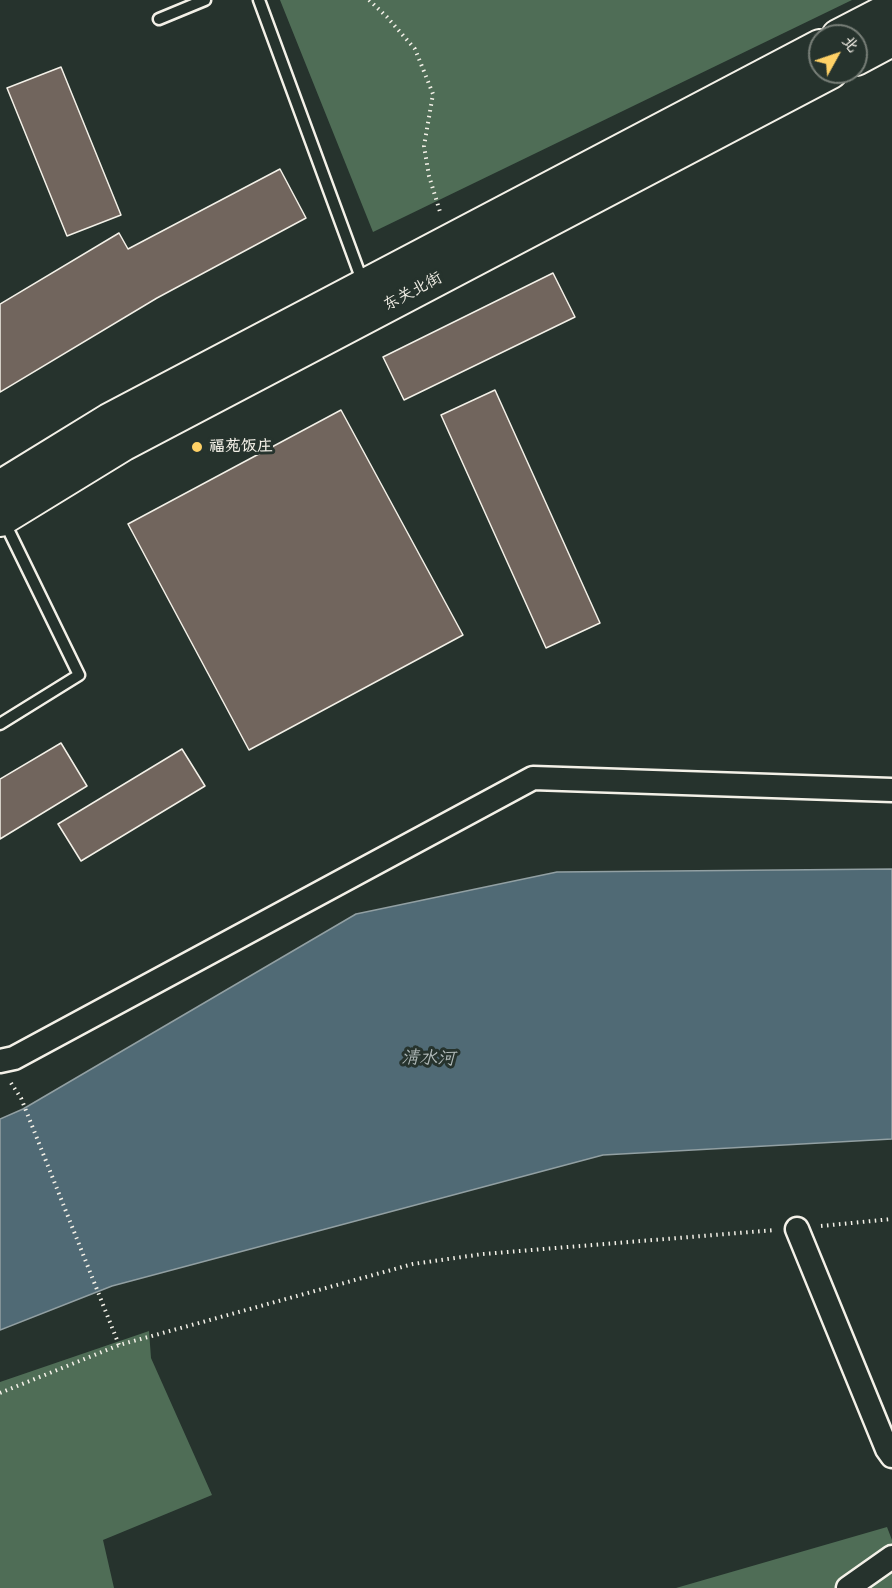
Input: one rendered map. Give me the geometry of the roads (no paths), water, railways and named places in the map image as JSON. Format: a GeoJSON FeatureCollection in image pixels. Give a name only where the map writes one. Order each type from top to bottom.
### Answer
{"type":"FeatureCollection","features":[{"type":"Feature","properties":{"kind":"main road"},"geometry":{"type":"LineString","coordinates":[[861,24],[892,8]]}},
{"type":"Feature","properties":{"kind":"main road"},"geometry":{"type":"LineString","coordinates":[[868,53],[892,40]]}},
{"type":"Feature","properties":{"kind":"main road","name":"东关北街"},"geometry":{"type":"LineString","coordinates":[[0,486],[109,420],[808,52]]}},
{"type":"Feature","properties":{"kind":"main road","name":"东关北街"},"geometry":{"type":"LineString","coordinates":[[2,519],[124,444],[808,84]]}},
{"type":"Feature","properties":{"kind":"street"},"geometry":{"type":"LineString","coordinates":[[0,1061],[24,1053],[533,778],[892,790]]}},
{"type":"Feature","properties":{"kind":"street"},"geometry":{"type":"LineString","coordinates":[[797,1228],[887,1449],[892,1456]]}},
{"type":"Feature","properties":{"kind":"street"},"geometry":{"type":"LineString","coordinates":[[848,1588],[892,1557]]}},
{"type":"Feature","properties":{"kind":"lane"},"geometry":{"type":"LineString","coordinates":[[159,19],[205,0]]}},
{"type":"Feature","properties":{"kind":"lane"},"geometry":{"type":"LineString","coordinates":[[259,0],[364,286]]}},
{"type":"Feature","properties":{"kind":"lane"},"geometry":{"type":"LineString","coordinates":[[0,724],[79,675],[2,519]]}},
{"type":"Feature","properties":{"kind":"water","name":"清水河"},"geometry":{"type":"Polygon","coordinates":[[[892,869],[892,1139],[603,1155],[112,1286],[0,1330],[0,1119],[23,1109],[356,914],[557,872],[892,869]]]}},
{"type":"Feature","properties":{"kind":"place","name":"福苑饭庄"},"geometry":{"type":"Point","coordinates":[197,447]}}]}
